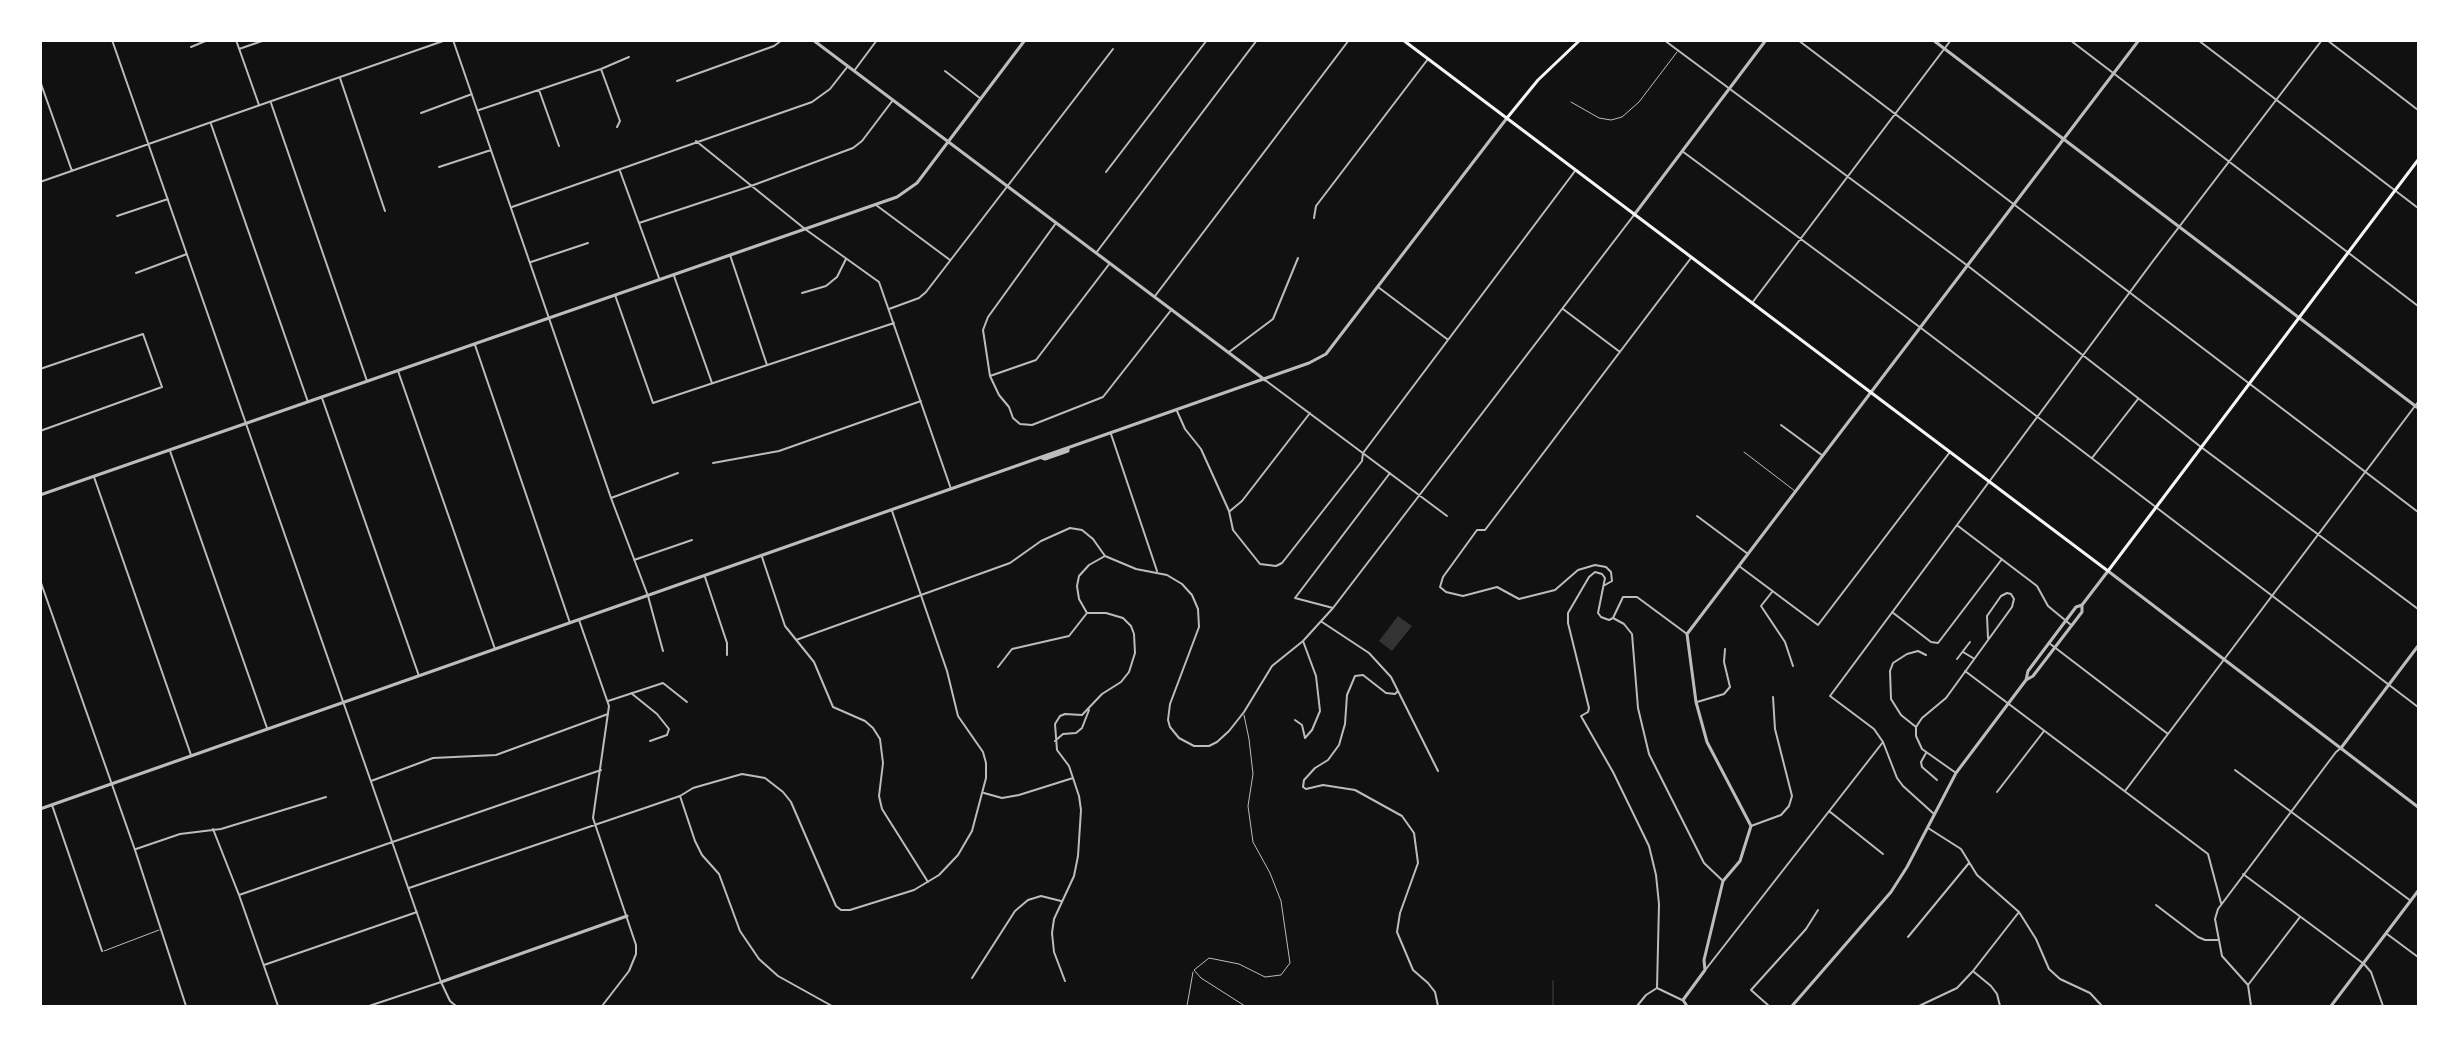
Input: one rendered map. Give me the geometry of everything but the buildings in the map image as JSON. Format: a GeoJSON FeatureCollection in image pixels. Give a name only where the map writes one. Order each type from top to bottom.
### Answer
{"type":"FeatureCollection","features":[{"type":"Feature","properties":{"kind":"main road"},"geometry":{"type":"LineString","coordinates":[[1403,40],[2108,571],[2418,160]]}},
{"type":"Feature","properties":{"kind":"main road"},"geometry":{"type":"LineString","coordinates":[[1507,118],[1538,80],[1580,40]]}},
{"type":"Feature","properties":{"kind":"street"},"geometry":{"type":"LineString","coordinates":[[112,40],[441,982],[450,1001],[456,1006]]}},
{"type":"Feature","properties":{"kind":"street"},"geometry":{"type":"LineString","coordinates":[[191,47],[208,40]]}},
{"type":"Feature","properties":{"kind":"street"},"geometry":{"type":"LineString","coordinates":[[236,40],[259,105]]}},
{"type":"Feature","properties":{"kind":"street"},"geometry":{"type":"LineString","coordinates":[[239,49],[265,40]]}},
{"type":"Feature","properties":{"kind":"street"},"geometry":{"type":"LineString","coordinates":[[40,182],[446,40]]}},
{"type":"Feature","properties":{"kind":"street"},"geometry":{"type":"LineString","coordinates":[[453,40],[611,498],[648,596],[663,651]]}},
{"type":"Feature","properties":{"kind":"street"},"geometry":{"type":"LineString","coordinates":[[677,81],[774,46],[782,40]]}},
{"type":"Feature","properties":{"kind":"street"},"geometry":{"type":"LineString","coordinates":[[813,40],[1447,516]]}},
{"type":"Feature","properties":{"kind":"street"},"geometry":{"type":"LineString","coordinates":[[854,70],[877,40]]}},
{"type":"Feature","properties":{"kind":"street"},"geometry":{"type":"LineString","coordinates":[[40,495],[659,278],[674,276],[876,205],[909,190],[1025,40]]}},
{"type":"Feature","properties":{"kind":"street"},"geometry":{"type":"LineString","coordinates":[[1096,253],[1257,40]]}},
{"type":"Feature","properties":{"kind":"street"},"geometry":{"type":"LineString","coordinates":[[1155,296],[1349,40]]}},
{"type":"Feature","properties":{"kind":"street"},"geometry":{"type":"LineString","coordinates":[[1664,40],[1968,266],[2138,399],[2418,609]]}},
{"type":"Feature","properties":{"kind":"street"},"geometry":{"type":"LineString","coordinates":[[796,640],[922,597],[1010,563],[1041,541],[1070,528],[1082,530],[1093,539],[1105,556],[1136,569],[1157,571],[1175,579],[1187,589],[1196,602],[1200,618],[1198,635],[1170,704],[1170,727],[1186,742],[1194,746],[1209,746],[1224,736],[1244,712],[1266,673],[1322,622],[1766,40]]}},
{"type":"Feature","properties":{"kind":"street"},"geometry":{"type":"LineString","coordinates":[[1798,40],[2418,512]]}},
{"type":"Feature","properties":{"kind":"street"},"geometry":{"type":"LineString","coordinates":[[1933,40],[2417,407]]}},
{"type":"Feature","properties":{"kind":"street"},"geometry":{"type":"LineString","coordinates":[[1752,303],[1951,40]]}},
{"type":"Feature","properties":{"kind":"street"},"geometry":{"type":"LineString","coordinates":[[2070,40],[2418,306]]}},
{"type":"Feature","properties":{"kind":"street"},"geometry":{"type":"LineString","coordinates":[[1705,969],[1704,960],[1723,881],[1740,861],[1751,826],[1707,742],[1696,702],[1687,634],[1872,394],[2139,40]]}},
{"type":"Feature","properties":{"kind":"street"},"geometry":{"type":"LineString","coordinates":[[2198,40],[2418,208]]}},
{"type":"Feature","properties":{"kind":"street"},"geometry":{"type":"LineString","coordinates":[[1934,814],[1897,778],[1883,742],[1874,729],[1830,696],[2179,227],[2322,40]]}},
{"type":"Feature","properties":{"kind":"street"},"geometry":{"type":"LineString","coordinates":[[2327,40],[2418,110]]}},
{"type":"Feature","properties":{"kind":"street"},"geometry":{"type":"LineString","coordinates":[[1106,172],[1206,41]]}},
{"type":"Feature","properties":{"kind":"street"},"geometry":{"type":"LineString","coordinates":[[889,309],[926,292],[1113,49]]}},
{"type":"Feature","properties":{"kind":"street"},"geometry":{"type":"LineString","coordinates":[[478,111],[629,57]]}},
{"type":"Feature","properties":{"kind":"street"},"geometry":{"type":"LineString","coordinates":[[1314,218],[1316,206],[1428,59]]}},
{"type":"Feature","properties":{"kind":"street"},"geometry":{"type":"LineString","coordinates":[[511,207],[812,102],[830,89],[848,66]]}},
{"type":"Feature","properties":{"kind":"street"},"geometry":{"type":"LineString","coordinates":[[600,69],[620,121],[617,127]]}},
{"type":"Feature","properties":{"kind":"street"},"geometry":{"type":"LineString","coordinates":[[945,71],[981,99]]}},
{"type":"Feature","properties":{"kind":"street"},"geometry":{"type":"LineString","coordinates":[[340,78],[385,211]]}},
{"type":"Feature","properties":{"kind":"street"},"geometry":{"type":"LineString","coordinates":[[40,81],[72,171]]}},
{"type":"Feature","properties":{"kind":"street"},"geometry":{"type":"LineString","coordinates":[[539,90],[559,146]]}},
{"type":"Feature","properties":{"kind":"street"},"geometry":{"type":"LineString","coordinates":[[421,113],[472,94]]}},
{"type":"Feature","properties":{"kind":"street"},"geometry":{"type":"LineString","coordinates":[[639,223],[752,186],[853,148],[862,141],[893,100]]}},
{"type":"Feature","properties":{"kind":"street"},"geometry":{"type":"LineString","coordinates":[[270,101],[367,381]]}},
{"type":"Feature","properties":{"kind":"street"},"geometry":{"type":"LineString","coordinates":[[40,808],[951,489],[1060,454],[1068,449],[1309,363],[1326,354],[1507,118]]}},
{"type":"Feature","properties":{"kind":"street"},"geometry":{"type":"LineString","coordinates":[[211,123],[308,402]]}},
{"type":"Feature","properties":{"kind":"street"},"geometry":{"type":"LineString","coordinates":[[696,141],[805,229],[879,282],[951,489]]}},
{"type":"Feature","properties":{"kind":"street"},"geometry":{"type":"LineString","coordinates":[[439,167],[491,150]]}},
{"type":"Feature","properties":{"kind":"street"},"geometry":{"type":"LineString","coordinates":[[1682,151],[1921,328],[2154,508],[2418,707]]}},
{"type":"Feature","properties":{"kind":"street"},"geometry":{"type":"LineString","coordinates":[[620,170],[659,278]]}},
{"type":"Feature","properties":{"kind":"street"},"geometry":{"type":"LineString","coordinates":[[1177,411],[1185,429],[1201,449],[1229,511],[1233,530],[1257,561],[1269,566],[1282,563],[1362,461],[1362,453],[1575,171]]}},
{"type":"Feature","properties":{"kind":"street"},"geometry":{"type":"LineString","coordinates":[[117,216],[168,199]]}},
{"type":"Feature","properties":{"kind":"street"},"geometry":{"type":"LineString","coordinates":[[876,205],[950,260]]}},
{"type":"Feature","properties":{"kind":"street"},"geometry":{"type":"LineString","coordinates":[[1056,223],[988,316],[983,330],[990,376],[1013,418],[1020,424],[1032,425],[1103,397],[1172,309]]}},
{"type":"Feature","properties":{"kind":"street"},"geometry":{"type":"LineString","coordinates":[[530,263],[588,243]]}},
{"type":"Feature","properties":{"kind":"street"},"geometry":{"type":"LineString","coordinates":[[136,273],[187,255]]}},
{"type":"Feature","properties":{"kind":"street"},"geometry":{"type":"LineString","coordinates":[[730,255],[766,365]]}},
{"type":"Feature","properties":{"kind":"street"},"geometry":{"type":"LineString","coordinates":[[1229,352],[1273,319],[1298,258]]}},
{"type":"Feature","properties":{"kind":"street"},"geometry":{"type":"LineString","coordinates":[[1605,585],[1612,581],[1611,572],[1606,567],[1595,565],[1578,570],[1555,590],[1519,599],[1497,587],[1468,596],[1455,596],[1440,587],[1443,577],[1477,530],[1485,530],[1691,258]]}},
{"type":"Feature","properties":{"kind":"street"},"geometry":{"type":"LineString","coordinates":[[802,293],[826,286],[837,277],[846,259]]}},
{"type":"Feature","properties":{"kind":"street"},"geometry":{"type":"LineString","coordinates":[[990,376],[1036,360],[1110,263]]}},
{"type":"Feature","properties":{"kind":"street"},"geometry":{"type":"LineString","coordinates":[[674,276],[712,383]]}},
{"type":"Feature","properties":{"kind":"street"},"geometry":{"type":"LineString","coordinates":[[1377,286],[1447,339]]}},
{"type":"Feature","properties":{"kind":"street"},"geometry":{"type":"LineString","coordinates":[[615,295],[653,402],[894,323]]}},
{"type":"Feature","properties":{"kind":"street"},"geometry":{"type":"LineString","coordinates":[[1563,308],[1620,352]]}},
{"type":"Feature","properties":{"kind":"street"},"geometry":{"type":"LineString","coordinates":[[40,369],[143,334],[162,387],[40,431]]}},
{"type":"Feature","properties":{"kind":"street"},"geometry":{"type":"LineString","coordinates":[[474,344],[570,623]]}},
{"type":"Feature","properties":{"kind":"street"},"geometry":{"type":"LineString","coordinates":[[397,370],[495,649]]}},
{"type":"Feature","properties":{"kind":"street"},"geometry":{"type":"LineString","coordinates":[[321,397],[419,676]]}},
{"type":"Feature","properties":{"kind":"street"},"geometry":{"type":"LineString","coordinates":[[2092,458],[2138,399]]}},
{"type":"Feature","properties":{"kind":"street"},"geometry":{"type":"LineString","coordinates":[[713,463],[779,451],[921,401]]}},
{"type":"Feature","properties":{"kind":"street"},"geometry":{"type":"LineString","coordinates":[[2125,791],[2417,407],[2418,402]]}},
{"type":"Feature","properties":{"kind":"street"},"geometry":{"type":"LineString","coordinates":[[1229,511],[1242,501],[1310,413]]}},
{"type":"Feature","properties":{"kind":"street"},"geometry":{"type":"LineString","coordinates":[[1781,425],[1823,456]]}},
{"type":"Feature","properties":{"kind":"street"},"geometry":{"type":"LineString","coordinates":[[1111,434],[1157,571]]}},
{"type":"Feature","properties":{"kind":"street"},"geometry":{"type":"LineString","coordinates":[[169,450],[267,728]]}},
{"type":"Feature","properties":{"kind":"street"},"geometry":{"type":"LineString","coordinates":[[1739,566],[1818,625],[1950,452]]}},
{"type":"Feature","properties":{"kind":"street"},"geometry":{"type":"LineString","coordinates":[[611,498],[678,472]]}},
{"type":"Feature","properties":{"kind":"street"},"geometry":{"type":"LineString","coordinates":[[1333,608],[1295,598],[1390,473]]}},
{"type":"Feature","properties":{"kind":"street"},"geometry":{"type":"LineString","coordinates":[[94,476],[191,755]]}},
{"type":"Feature","properties":{"kind":"street"},"geometry":{"type":"LineString","coordinates":[[409,888],[680,796],[693,788],[741,774],[753,774],[774,783],[791,802],[836,906],[841,910],[850,910],[903,894],[928,882],[949,866],[966,843],[976,820],[986,778],[986,763],[983,752],[958,716],[947,671],[892,511]]}},
{"type":"Feature","properties":{"kind":"street"},"geometry":{"type":"LineString","coordinates":[[1697,516],[1748,554]]}},
{"type":"Feature","properties":{"kind":"street"},"geometry":{"type":"LineString","coordinates":[[1958,526],[2037,586],[2048,606],[2071,625]]}},
{"type":"Feature","properties":{"kind":"street"},"geometry":{"type":"LineString","coordinates":[[634,560],[692,540]]}},
{"type":"Feature","properties":{"kind":"street"},"geometry":{"type":"LineString","coordinates":[[1087,613],[1079,599],[1077,586],[1079,576],[1089,565],[1105,556]]}},
{"type":"Feature","properties":{"kind":"street"},"geometry":{"type":"LineString","coordinates":[[762,557],[785,626],[806,649],[814,662],[833,706],[865,722],[873,728],[880,739],[884,763],[879,796],[882,809],[928,882]]}},
{"type":"Feature","properties":{"kind":"street"},"geometry":{"type":"LineString","coordinates":[[1892,612],[1931,642],[1938,643],[2002,559]]}},
{"type":"Feature","properties":{"kind":"street"},"geometry":{"type":"LineString","coordinates":[[2026,680],[2028,671],[2049,643],[2108,571],[2418,807]]}},
{"type":"Feature","properties":{"kind":"street"},"geometry":{"type":"LineString","coordinates":[[1657,988],[1659,904],[1656,875],[1649,846],[1613,772],[1581,716],[1588,712],[1589,708],[1568,623],[1568,613],[1594,572],[1602,574],[1605,578],[1598,613],[1601,617],[1609,620],[1613,618],[1624,624],[1632,634],[1638,708],[1649,754],[1704,863],[1723,881]]}},
{"type":"Feature","properties":{"kind":"street"},"geometry":{"type":"LineString","coordinates":[[705,577],[727,642],[727,655]]}},
{"type":"Feature","properties":{"kind":"street"},"geometry":{"type":"LineString","coordinates":[[40,580],[135,850],[186,1006]]}},
{"type":"Feature","properties":{"kind":"street"},"geometry":{"type":"LineString","coordinates":[[1773,592],[1761,606],[1785,642],[1793,666]]}},
{"type":"Feature","properties":{"kind":"street"},"geometry":{"type":"LineString","coordinates":[[1916,726],[1946,698],[2012,607],[2014,599],[2009,593],[2001,596],[1987,616],[1989,638]]}},
{"type":"Feature","properties":{"kind":"street"},"geometry":{"type":"LineString","coordinates":[[1613,618],[1623,597],[1637,597],[1687,634]]}},
{"type":"Feature","properties":{"kind":"street"},"geometry":{"type":"LineString","coordinates":[[1792,1006],[1891,892],[1907,867],[1956,772],[2026,680],[2033,676],[2082,612],[2082,605]]}},
{"type":"Feature","properties":{"kind":"street"},"geometry":{"type":"LineString","coordinates":[[998,666],[1012,649],[1069,636],[1087,613]]}},
{"type":"Feature","properties":{"kind":"street"},"geometry":{"type":"LineString","coordinates":[[1065,981],[1054,952],[1052,933],[1061,901],[1074,876],[1078,856],[1081,810],[1069,766],[1057,750],[1055,724],[1060,716],[1082,715],[1097,699],[1121,682],[1129,672],[1136,643],[1131,626],[1123,618],[1106,613],[1087,613]]}},
{"type":"Feature","properties":{"kind":"street"},"geometry":{"type":"LineString","coordinates":[[579,620],[608,700],[601,770],[592,810],[594,824],[627,916],[636,954],[629,971],[602,1006]]}},
{"type":"Feature","properties":{"kind":"street"},"geometry":{"type":"LineString","coordinates":[[1322,622],[1369,653],[1391,676],[1438,771]]}},
{"type":"Feature","properties":{"kind":"street"},"geometry":{"type":"LineString","coordinates":[[1295,720],[1302,725],[1305,738],[1320,711],[1316,676],[1303,640]]}},
{"type":"Feature","properties":{"kind":"street"},"geometry":{"type":"LineString","coordinates":[[1957,659],[1970,642]]}},
{"type":"Feature","properties":{"kind":"street"},"geometry":{"type":"LineString","coordinates":[[2049,643],[2168,734]]}},
{"type":"Feature","properties":{"kind":"street"},"geometry":{"type":"LineString","coordinates":[[2251,1006],[2248,985],[2225,961],[2214,919],[2222,903],[2243,874],[2418,646]]}},
{"type":"Feature","properties":{"kind":"street"},"geometry":{"type":"LineString","coordinates":[[1696,702],[1724,694],[1730,687],[1724,662],[1725,649]]}},
{"type":"Feature","properties":{"kind":"street"},"geometry":{"type":"LineString","coordinates":[[1926,655],[1918,651],[1906,654],[1893,663],[1890,671],[1891,699],[1901,715],[1916,726],[1919,744],[1926,753],[1956,772]]}},
{"type":"Feature","properties":{"kind":"street"},"geometry":{"type":"LineString","coordinates":[[1963,651],[1973,659]]}},
{"type":"Feature","properties":{"kind":"street"},"geometry":{"type":"LineString","coordinates":[[1965,671],[2208,854],[2222,903]]}},
{"type":"Feature","properties":{"kind":"street"},"geometry":{"type":"LineString","coordinates":[[1398,691],[1395,694],[1386,693],[1363,675],[1355,676],[1347,694],[1346,724],[1339,745],[1328,760],[1315,768],[1304,780],[1303,787],[1306,789],[1323,784],[1354,790],[1402,816],[1414,833],[1418,863],[1400,913],[1397,932],[1413,970],[1435,992],[1438,1006]]}},
{"type":"Feature","properties":{"kind":"street"},"geometry":{"type":"LineString","coordinates":[[608,700],[663,683],[687,702]]}},
{"type":"Feature","properties":{"kind":"street"},"geometry":{"type":"LineString","coordinates":[[631,693],[657,714],[669,729],[667,735],[650,741]]}},
{"type":"Feature","properties":{"kind":"street"},"geometry":{"type":"LineString","coordinates":[[1751,826],[1781,815],[1792,795],[1775,729],[1773,697]]}},
{"type":"Feature","properties":{"kind":"street"},"geometry":{"type":"LineString","coordinates":[[1055,741],[1064,734],[1076,733],[1082,728],[1090,708]]}},
{"type":"Feature","properties":{"kind":"street"},"geometry":{"type":"LineString","coordinates":[[371,781],[433,758],[496,755],[608,714]]}},
{"type":"Feature","properties":{"kind":"street"},"geometry":{"type":"LineString","coordinates":[[1997,792],[2044,731]]}},
{"type":"Feature","properties":{"kind":"street"},"geometry":{"type":"LineString","coordinates":[[1683,1000],[1883,742]]}},
{"type":"Feature","properties":{"kind":"street"},"geometry":{"type":"LineString","coordinates":[[1926,753],[1921,762],[1922,767],[1937,780]]}},
{"type":"Feature","properties":{"kind":"street"},"geometry":{"type":"LineString","coordinates":[[239,895],[601,770]]}},
{"type":"Feature","properties":{"kind":"street"},"geometry":{"type":"LineString","coordinates":[[2235,770],[2411,901]]}},
{"type":"Feature","properties":{"kind":"street"},"geometry":{"type":"LineString","coordinates":[[983,793],[1002,798],[1020,795],[1073,778]]}},
{"type":"Feature","properties":{"kind":"street"},"geometry":{"type":"LineString","coordinates":[[680,796],[695,841],[702,855],[719,874],[740,931],[759,959],[778,976],[832,1006]]}},
{"type":"Feature","properties":{"kind":"street"},"geometry":{"type":"LineString","coordinates":[[135,850],[180,834],[221,829],[326,797]]}},
{"type":"Feature","properties":{"kind":"street"},"geometry":{"type":"LineString","coordinates":[[52,805],[102,951]]}},
{"type":"Feature","properties":{"kind":"street"},"geometry":{"type":"LineString","coordinates":[[1829,811],[1883,854]]}},
{"type":"Feature","properties":{"kind":"street"},"geometry":{"type":"LineString","coordinates":[[1928,828],[1961,849],[1977,875],[2019,912],[2036,939],[2049,969],[2060,979],[2090,993],[2102,1006]]}},
{"type":"Feature","properties":{"kind":"street"},"geometry":{"type":"LineString","coordinates":[[213,829],[278,1006]]}},
{"type":"Feature","properties":{"kind":"street"},"geometry":{"type":"LineString","coordinates":[[1908,937],[1969,863]]}},
{"type":"Feature","properties":{"kind":"street"},"geometry":{"type":"LineString","coordinates":[[2243,874],[2364,964],[2371,972],[2383,1006]]}},
{"type":"Feature","properties":{"kind":"street"},"geometry":{"type":"LineString","coordinates":[[2331,1006],[2418,891]]}},
{"type":"Feature","properties":{"kind":"street"},"geometry":{"type":"LineString","coordinates":[[972,978],[1015,911],[1028,900],[1041,896],[1061,901]]}},
{"type":"Feature","properties":{"kind":"street"},"geometry":{"type":"LineString","coordinates":[[2156,905],[2198,937],[2205,940],[2218,940]]}},
{"type":"Feature","properties":{"kind":"street"},"geometry":{"type":"LineString","coordinates":[[1769,1006],[1751,990],[1806,929],[1818,910]]}},
{"type":"Feature","properties":{"kind":"street"},"geometry":{"type":"LineString","coordinates":[[264,965],[417,912]]}},
{"type":"Feature","properties":{"kind":"street"},"geometry":{"type":"LineString","coordinates":[[1919,1006],[1957,988],[2019,912]]}},
{"type":"Feature","properties":{"kind":"street"},"geometry":{"type":"LineString","coordinates":[[369,1006],[627,916]]}},
{"type":"Feature","properties":{"kind":"street"},"geometry":{"type":"LineString","coordinates":[[2248,985],[2300,916]]}},
{"type":"Feature","properties":{"kind":"street"},"geometry":{"type":"LineString","coordinates":[[2386,934],[2418,957]]}},
{"type":"Feature","properties":{"kind":"street"},"geometry":{"type":"LineString","coordinates":[[1973,971],[1992,986],[2000,1006]]}},
{"type":"Feature","properties":{"kind":"street"},"geometry":{"type":"LineString","coordinates":[[1657,988],[1683,1000],[1687,1006]]}},
{"type":"Feature","properties":{"kind":"street"},"geometry":{"type":"LineString","coordinates":[[1637,1006],[1646,995],[1657,988]]}},
{"type":"Feature","properties":{"kind":"lane"},"geometry":{"type":"LineString","coordinates":[[1571,102],[1599,118],[1611,120],[1622,117],[1639,102],[1678,51]]}},
{"type":"Feature","properties":{"kind":"lane"},"geometry":{"type":"LineString","coordinates":[[1744,452],[1796,491]]}},
{"type":"Feature","properties":{"kind":"lane"},"geometry":{"type":"LineString","coordinates":[[1187,1006],[1194,970],[1209,958],[1239,964],[1264,977],[1281,975],[1290,963],[1281,901],[1270,873],[1253,842],[1248,806],[1253,774],[1250,739],[1244,712]]}},
{"type":"Feature","properties":{"kind":"lane"},"geometry":{"type":"LineString","coordinates":[[102,951],[161,929]]}},
{"type":"Feature","properties":{"kind":"lane"},"geometry":{"type":"LineString","coordinates":[[1194,970],[1201,978],[1245,1006]]}},
{"type":"Feature","properties":{"kind":"shaded area"},"geometry":{"type":"Polygon","coordinates":[[[1398,616],[1412,626],[1392,651],[1379,641],[1398,616]]]}},
{"type":"Feature","properties":{"kind":"waterway"},"geometry":{"type":"LineString","coordinates":[[1553,981],[1553,1006]]}}]}
